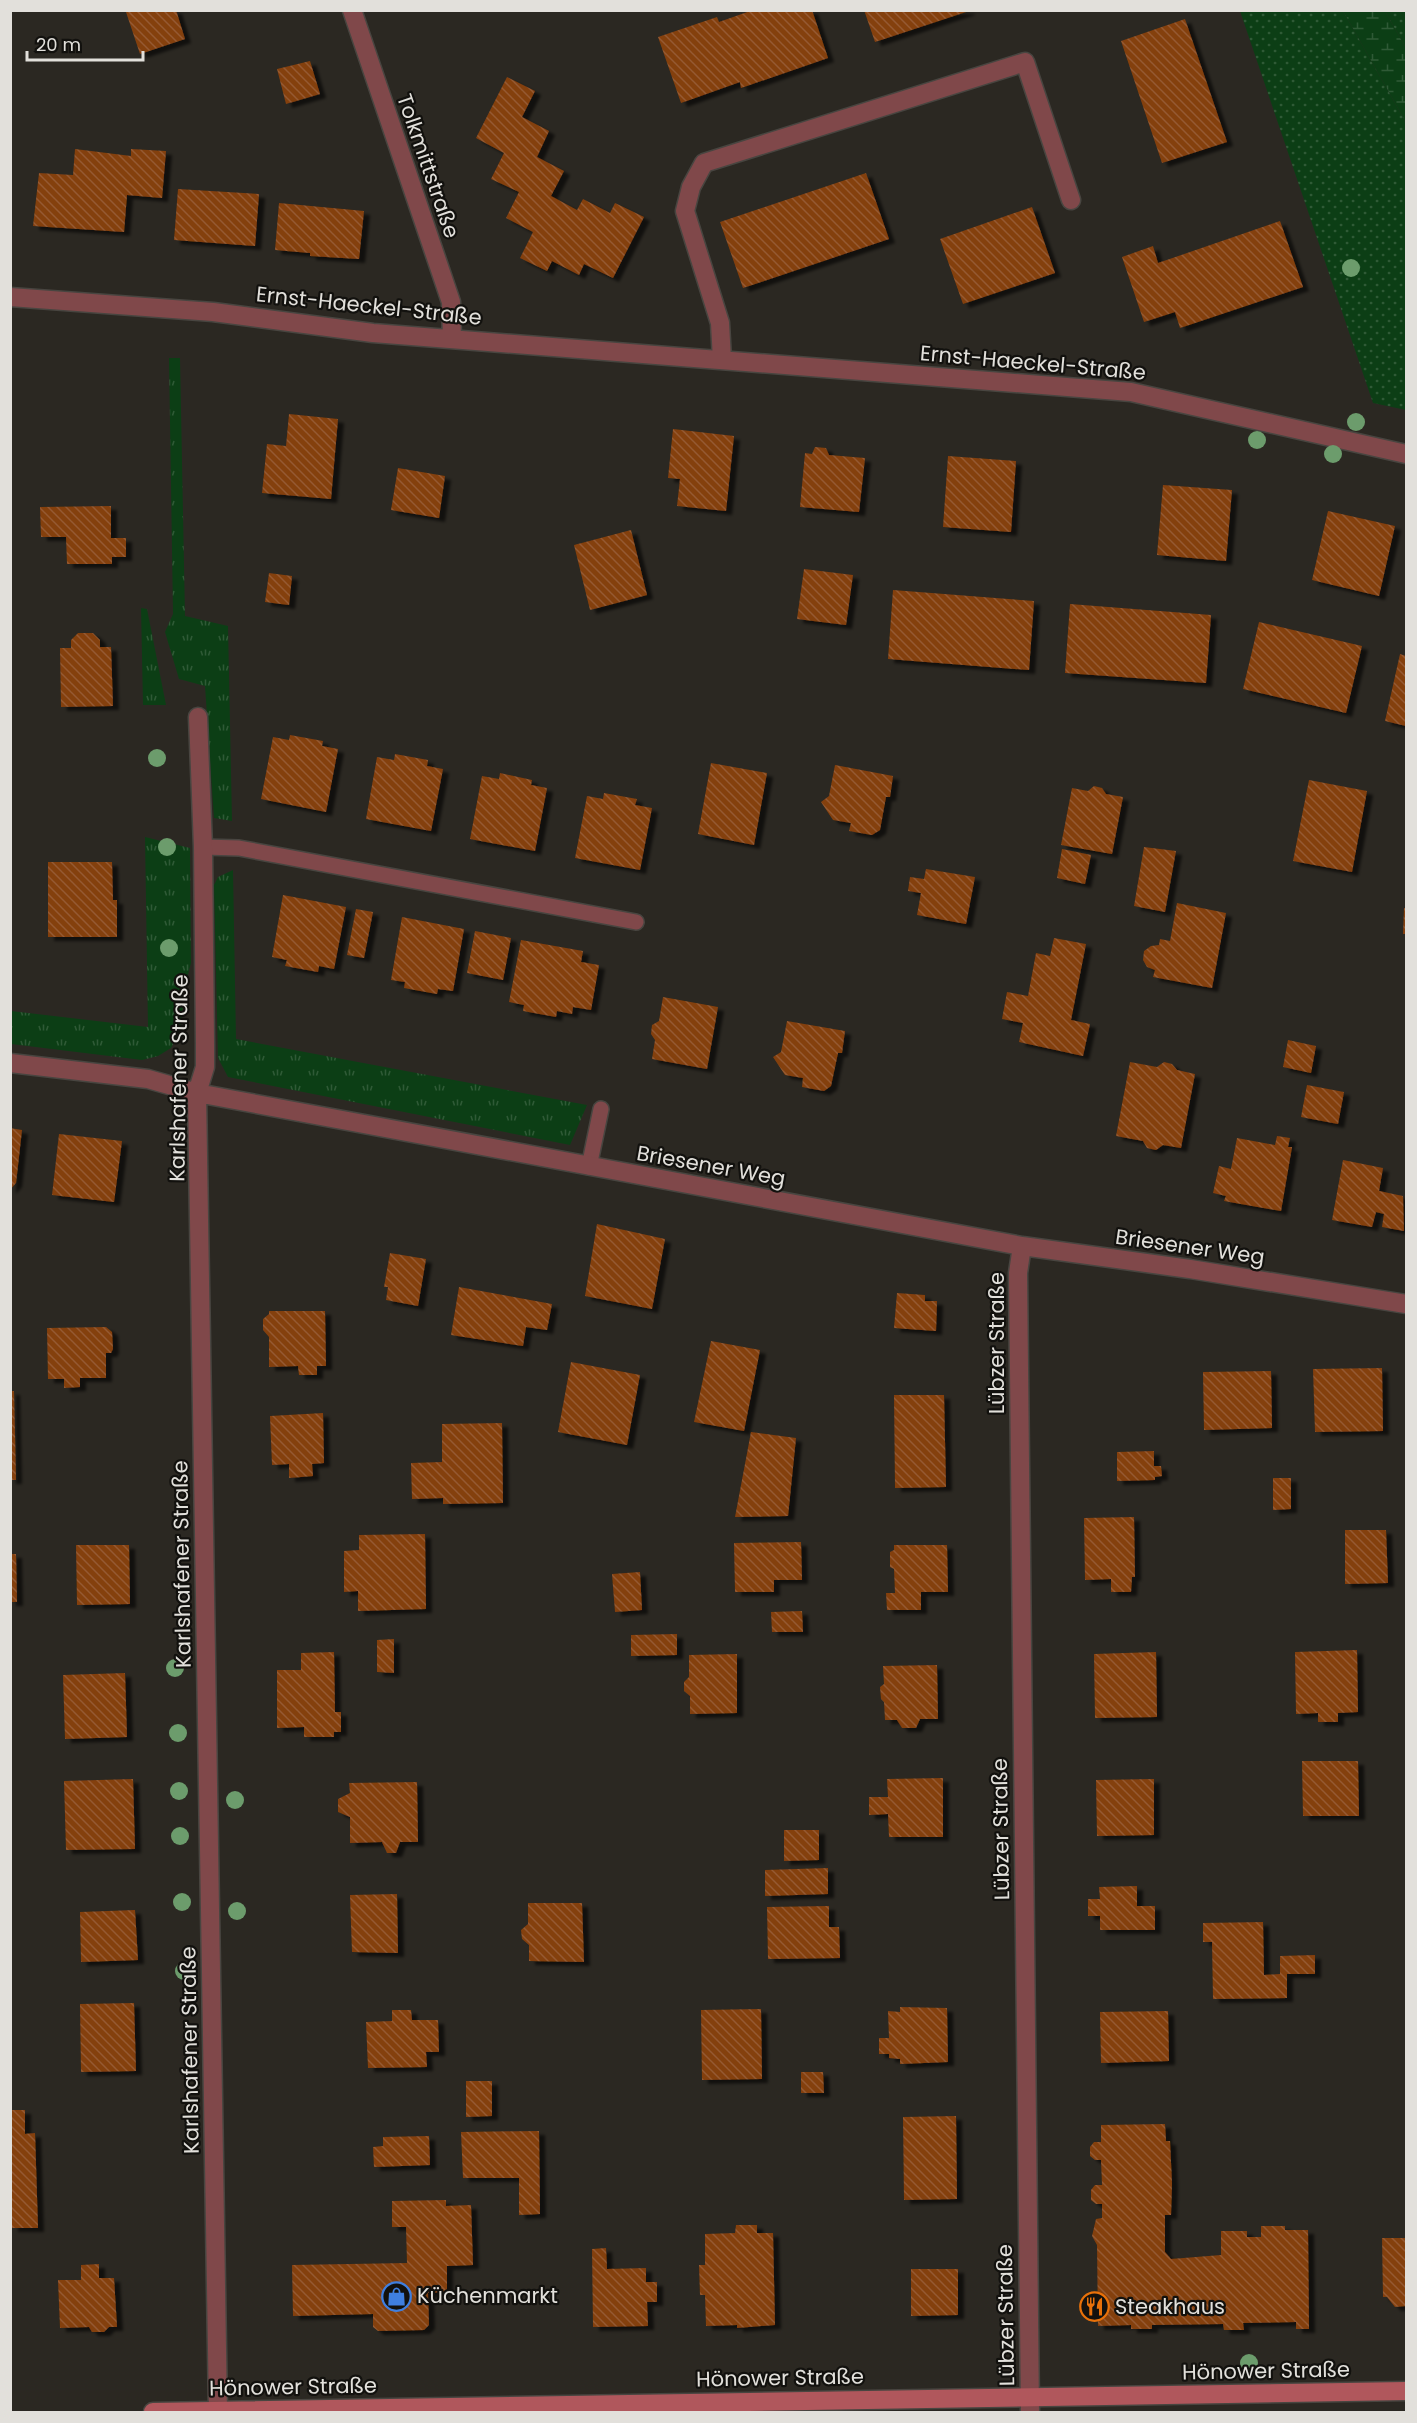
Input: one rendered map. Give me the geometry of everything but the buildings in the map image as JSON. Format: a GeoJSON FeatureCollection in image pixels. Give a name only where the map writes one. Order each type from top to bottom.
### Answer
{"type":"FeatureCollection","features":[{"type":"Feature","properties":{"kind":"main road","name":"Hönower Straße"},"geometry":{"type":"LineString","coordinates":[[153,2412],[1030,2404],[1407,2391]]}},
{"type":"Feature","properties":{"kind":"street","name":"Tolkmittstraße"},"geometry":{"type":"LineString","coordinates":[[352,10],[451,302],[452,339]]}},
{"type":"Feature","properties":{"kind":"street"},"geometry":{"type":"LineString","coordinates":[[722,360],[720,323],[684,211],[690,187],[704,162],[1025,62],[1071,200]]}},
{"type":"Feature","properties":{"kind":"street","name":"Ernst-Haeckel-Straße"},"geometry":{"type":"LineString","coordinates":[[10,297],[213,312],[373,333],[1131,392],[1407,454]]}},
{"type":"Feature","properties":{"kind":"street","name":"Karlshafener Straße"},"geometry":{"type":"LineString","coordinates":[[198,717],[203,847],[205,1067],[197,1093],[218,2412]]}},
{"type":"Feature","properties":{"kind":"street","name":"Briesener Weg"},"geometry":{"type":"LineString","coordinates":[[10,1063],[148,1079],[197,1093],[1022,1246],[1190,1269],[1407,1304]]}},
{"type":"Feature","properties":{"kind":"street","name":"Lübzer Straße"},"geometry":{"type":"LineString","coordinates":[[1022,1246],[1017,1273],[1030,2404]]}},
{"type":"Feature","properties":{"kind":"lane"},"geometry":{"type":"LineString","coordinates":[[203,847],[239,848],[636,922]]}},
{"type":"Feature","properties":{"kind":"lane"},"geometry":{"type":"LineString","coordinates":[[588,1167],[600,1109]]}},
{"type":"Feature","properties":{"kind":"green space"},"geometry":{"type":"Polygon","coordinates":[[[1240,11],[1343,11],[1404,119],[1406,127],[1406,410],[1373,403],[1240,11]]]}},
{"type":"Feature","properties":{"kind":"green space"},"geometry":{"type":"Polygon","coordinates":[[[1343,11],[1385,11],[1406,48],[1406,127],[1404,119],[1343,11]]]}},
{"type":"Feature","properties":{"kind":"green space"},"geometry":{"type":"Polygon","coordinates":[[[1385,11],[1406,11],[1406,48],[1385,11]]]}},
{"type":"Feature","properties":{"kind":"green space"},"geometry":{"type":"Polygon","coordinates":[[[169,358],[180,358],[185,616],[228,626],[232,821],[214,818],[205,686],[179,679],[165,632],[173,614],[169,358]]]}},
{"type":"Feature","properties":{"kind":"green space"},"geometry":{"type":"Polygon","coordinates":[[[141,608],[147,609],[166,705],[143,705],[141,608]]]}},
{"type":"Feature","properties":{"kind":"green space"},"geometry":{"type":"Polygon","coordinates":[[[145,837],[190,848],[191,963],[186,982],[180,1030],[171,1048],[158,1056],[142,1060],[11,1044],[11,1011],[148,1027],[145,837]]]}},
{"type":"Feature","properties":{"kind":"green space"},"geometry":{"type":"Polygon","coordinates":[[[233,870],[236,1039],[587,1105],[570,1145],[228,1077],[218,1058],[214,885],[218,877],[233,870]]]}},
{"type":"Feature","properties":{"kind":"place","name":"Küchenmarkt"},"geometry":{"type":"Point","coordinates":[396,2296]}},
{"type":"Feature","properties":{"kind":"place","name":"Steakhaus"},"geometry":{"type":"Point","coordinates":[1094,2307]}}]}
